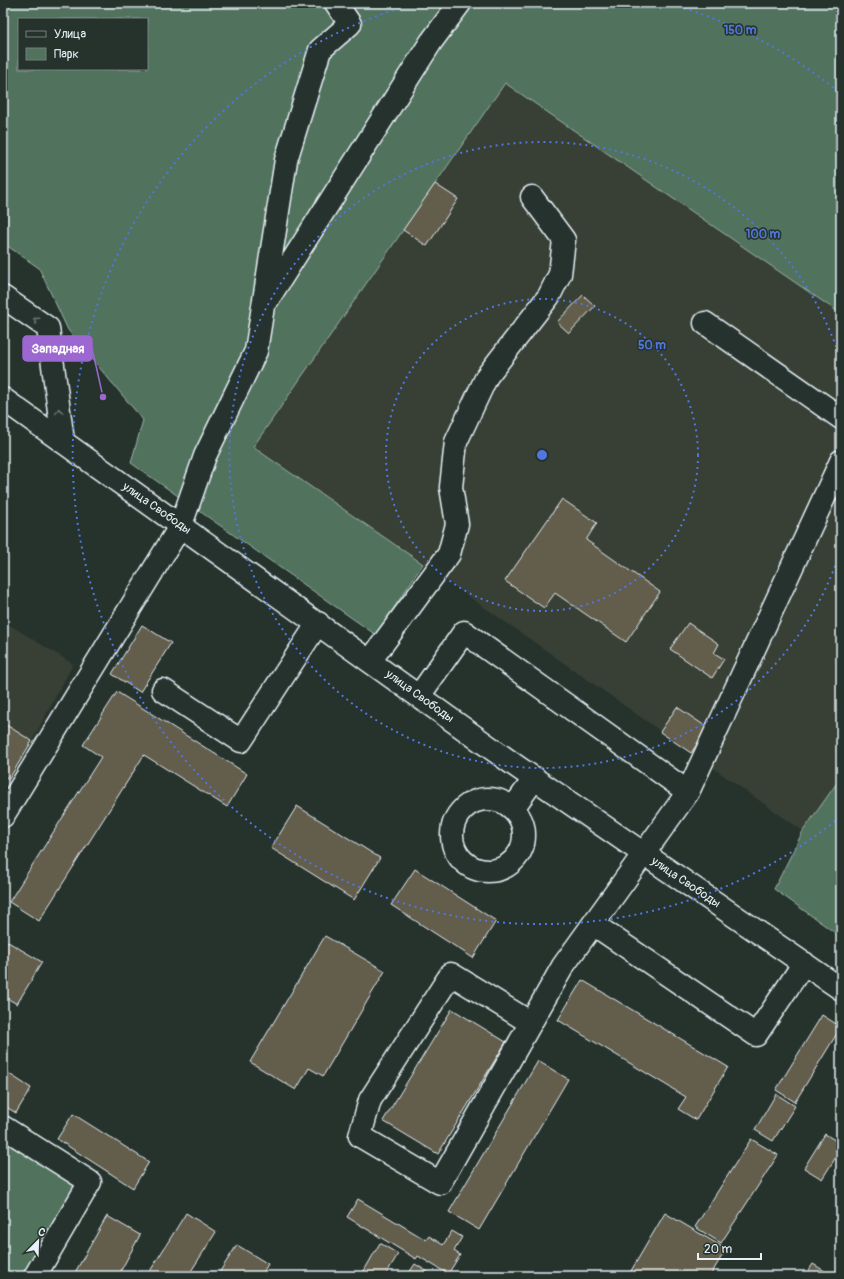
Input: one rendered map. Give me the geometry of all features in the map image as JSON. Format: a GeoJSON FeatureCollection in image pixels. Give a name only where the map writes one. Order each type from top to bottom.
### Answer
{"type":"FeatureCollection","features":[{"type":"Feature","properties":{"kind":"street"},"geometry":{"type":"LineString","coordinates":[[3,816],[180,525],[206,456],[256,351],[286,160],[320,50],[350,24],[336,3]]}},
{"type":"Feature","properties":{"kind":"street"},"geometry":{"type":"LineString","coordinates":[[263,307],[431,42],[460,3]]}},
{"type":"Feature","properties":{"kind":"street"},"geometry":{"type":"LineString","coordinates":[[370,661],[449,554],[457,524],[451,487],[456,442],[487,376],[549,296],[560,274],[564,240],[532,197]]}},
{"type":"Feature","properties":{"kind":"street"},"geometry":{"type":"LineString","coordinates":[[3,297],[48,328],[63,441]]}},
{"type":"Feature","properties":{"kind":"street"},"geometry":{"type":"LineString","coordinates":[[705,323],[841,418]]}},
{"type":"Feature","properties":{"kind":"street","name":"улица Свободы"},"geometry":{"type":"LineString","coordinates":[[3,399],[535,778],[841,989]]}},
{"type":"Feature","properties":{"kind":"street"},"geometry":{"type":"LineString","coordinates":[[531,1023],[451,974],[370,1100],[360,1136],[440,1183],[531,1023],[563,966],[688,792],[841,461]]}},
{"type":"Feature","properties":{"kind":"street"},"geometry":{"type":"LineString","coordinates":[[163,690],[241,741],[318,624]]}},
{"type":"Feature","properties":{"kind":"street"},"geometry":{"type":"LineString","coordinates":[[419,696],[464,632],[688,792]]}},
{"type":"Feature","properties":{"kind":"street"},"geometry":{"type":"LineString","coordinates":[[513,808],[535,778]]}},
{"type":"Feature","properties":{"kind":"street"},"geometry":{"type":"LineString","coordinates":[[593,924],[756,1035],[804,963]]}},
{"type":"Feature","properties":{"kind":"street"},"geometry":{"type":"LineString","coordinates":[[3,1127],[90,1182],[35,1276]]}},
{"type":"Feature","properties":{"kind":"shaded area"},"geometry":{"type":"Polygon","coordinates":[[[506,82],[841,314],[841,777],[803,831],[253,447],[506,82]]]}},
{"type":"Feature","properties":{"kind":"shaded area"},"geometry":{"type":"Polygon","coordinates":[[[3,621],[73,664],[32,741],[3,789],[3,621]]]}},
{"type":"Feature","properties":{"kind":"green space"},"geometry":{"type":"Polygon","coordinates":[[[3,3],[841,3],[841,314],[505,83],[253,447],[423,564],[376,635],[131,463],[143,420],[68,330],[39,268],[3,243],[3,3]]]}},
{"type":"Feature","properties":{"kind":"green space"},"geometry":{"type":"Polygon","coordinates":[[[841,777],[841,937],[774,889],[803,831],[841,777]]]}},
{"type":"Feature","properties":{"kind":"green space"},"geometry":{"type":"Polygon","coordinates":[[[3,1139],[80,1185],[26,1276],[3,1276],[3,1139]]]}},
{"type":"Feature","properties":{"kind":"building"},"geometry":{"type":"Polygon","coordinates":[[[435,184],[458,199],[427,246],[403,230],[435,184]]]}},
{"type":"Feature","properties":{"kind":"building"},"geometry":{"type":"Polygon","coordinates":[[[583,295],[595,306],[569,333],[557,322],[583,295]]]}},
{"type":"Feature","properties":{"kind":"building"},"geometry":{"type":"Polygon","coordinates":[[[562,499],[597,523],[586,540],[660,592],[626,642],[555,593],[544,608],[505,581],[562,499]]]}},
{"type":"Feature","properties":{"kind":"building"},"geometry":{"type":"Polygon","coordinates":[[[688,623],[719,644],[714,653],[724,659],[712,678],[670,649],[688,623]]]}},
{"type":"Feature","properties":{"kind":"building"},"geometry":{"type":"Polygon","coordinates":[[[142,625],[171,643],[140,692],[112,674],[142,625]]]}},
{"type":"Feature","properties":{"kind":"building"},"geometry":{"type":"Polygon","coordinates":[[[117,692],[247,774],[227,807],[144,755],[39,921],[9,902],[101,757],[83,745],[117,692]]]}},
{"type":"Feature","properties":{"kind":"building"},"geometry":{"type":"Polygon","coordinates":[[[677,707],[708,728],[691,753],[660,732],[677,707]]]}},
{"type":"Feature","properties":{"kind":"building"},"geometry":{"type":"Polygon","coordinates":[[[3,723],[32,741],[9,779],[3,775],[3,723]]]}},
{"type":"Feature","properties":{"kind":"building"},"geometry":{"type":"Polygon","coordinates":[[[297,806],[380,858],[354,900],[271,848],[297,806]]]}},
{"type":"Feature","properties":{"kind":"building"},"geometry":{"type":"Polygon","coordinates":[[[415,869],[496,921],[473,958],[391,905],[415,869]]]}},
{"type":"Feature","properties":{"kind":"building"},"geometry":{"type":"Polygon","coordinates":[[[325,936],[385,971],[323,1076],[309,1068],[296,1090],[250,1062],[325,936]]]}},
{"type":"Feature","properties":{"kind":"building"},"geometry":{"type":"Polygon","coordinates":[[[3,939],[42,962],[17,1004],[3,996],[3,939]]]}},
{"type":"Feature","properties":{"kind":"building"},"geometry":{"type":"Polygon","coordinates":[[[582,980],[728,1067],[696,1120],[678,1109],[686,1097],[558,1020],[582,980]]]}},
{"type":"Feature","properties":{"kind":"building"},"geometry":{"type":"Polygon","coordinates":[[[452,1009],[506,1042],[438,1154],[383,1121],[452,1009]]]}},
{"type":"Feature","properties":{"kind":"building"},"geometry":{"type":"Polygon","coordinates":[[[822,1015],[841,1027],[795,1102],[776,1090],[822,1015]]]}},
{"type":"Feature","properties":{"kind":"building"},"geometry":{"type":"Polygon","coordinates":[[[538,1061],[568,1079],[479,1230],[449,1212],[538,1061]]]}},
{"type":"Feature","properties":{"kind":"building"},"geometry":{"type":"Polygon","coordinates":[[[3,1070],[31,1088],[16,1113],[3,1105],[3,1070]]]}},
{"type":"Feature","properties":{"kind":"building"},"geometry":{"type":"Polygon","coordinates":[[[776,1094],[795,1106],[773,1141],[755,1130],[776,1094]]]}},
{"type":"Feature","properties":{"kind":"building"},"geometry":{"type":"Polygon","coordinates":[[[73,1114],[149,1162],[133,1188],[57,1139],[73,1114]]]}},
{"type":"Feature","properties":{"kind":"building"},"geometry":{"type":"Polygon","coordinates":[[[825,1134],[841,1144],[841,1149],[822,1179],[804,1168],[825,1134]]]}},
{"type":"Feature","properties":{"kind":"building"},"geometry":{"type":"Polygon","coordinates":[[[751,1139],[778,1155],[721,1243],[695,1227],[751,1139]]]}},
{"type":"Feature","properties":{"kind":"building"},"geometry":{"type":"Polygon","coordinates":[[[358,1199],[426,1240],[429,1236],[443,1245],[452,1231],[462,1237],[454,1251],[460,1255],[448,1274],[418,1256],[416,1259],[347,1217],[358,1199]]]}},
{"type":"Feature","properties":{"kind":"building"},"geometry":{"type":"Polygon","coordinates":[[[186,1213],[216,1232],[188,1276],[147,1276],[186,1213]]]}},
{"type":"Feature","properties":{"kind":"building"},"geometry":{"type":"Polygon","coordinates":[[[665,1213],[726,1249],[710,1276],[628,1276],[665,1213]]]}},
{"type":"Feature","properties":{"kind":"building"},"geometry":{"type":"Polygon","coordinates":[[[107,1216],[140,1235],[118,1276],[73,1276],[107,1216]]]}},
{"type":"Feature","properties":{"kind":"building"},"geometry":{"type":"Polygon","coordinates":[[[380,1243],[398,1254],[385,1276],[361,1276],[380,1243]]]}},
{"type":"Feature","properties":{"kind":"building"},"geometry":{"type":"Polygon","coordinates":[[[237,1245],[268,1264],[261,1276],[217,1276],[237,1245]]]}},
{"type":"Feature","properties":{"kind":"building"},"geometry":{"type":"Polygon","coordinates":[[[415,1264],[434,1276],[407,1276],[415,1264]]]}},
{"type":"Feature","properties":{"kind":"building"},"geometry":{"type":"Polygon","coordinates":[[[813,1264],[833,1276],[805,1276],[813,1264]]]}},
{"type":"Feature","properties":{"kind":"place","name":"Западная"},"geometry":{"type":"Point","coordinates":[103,397]}}]}
